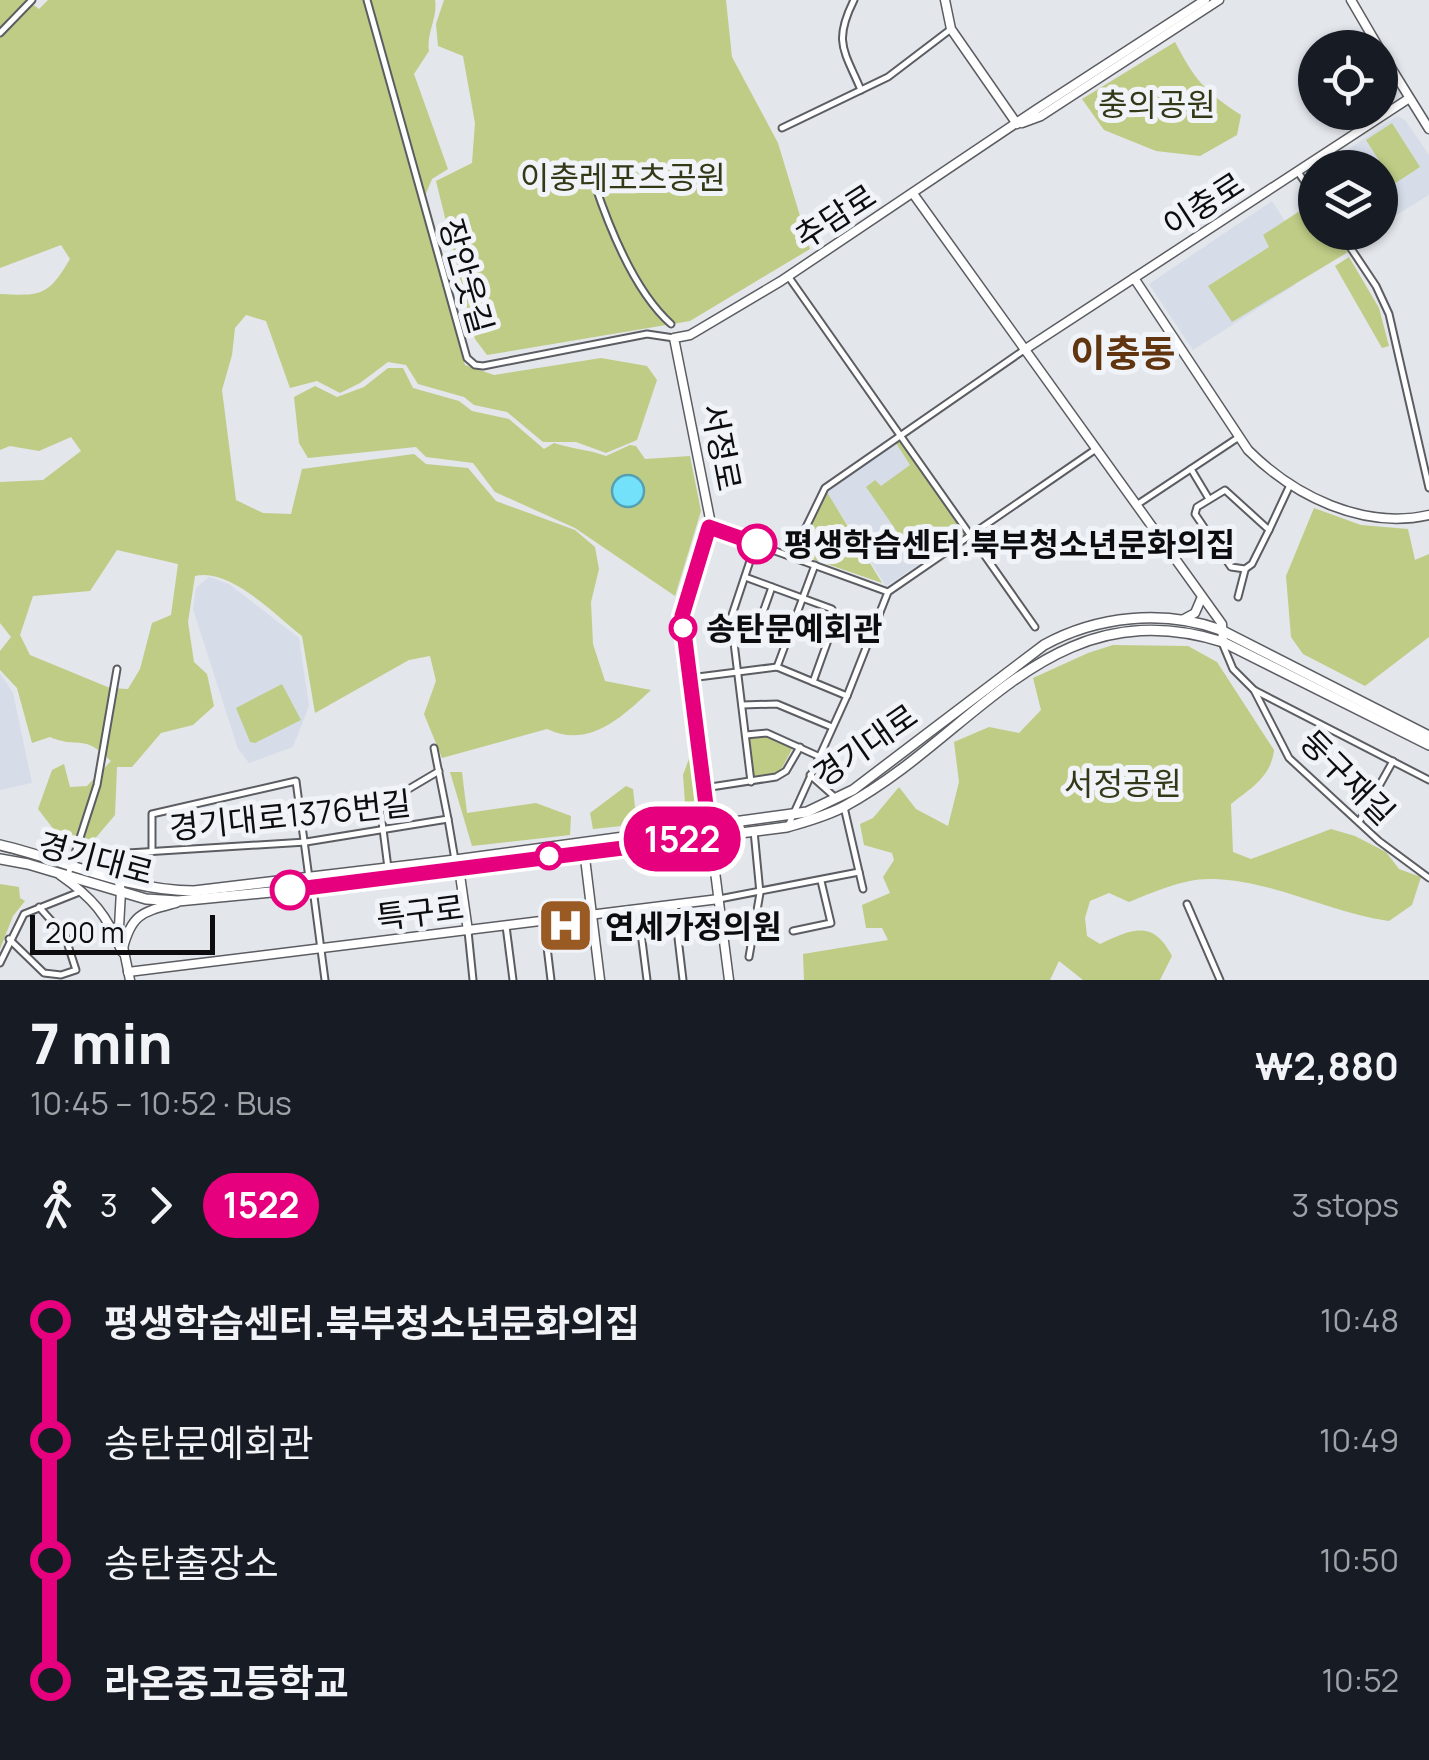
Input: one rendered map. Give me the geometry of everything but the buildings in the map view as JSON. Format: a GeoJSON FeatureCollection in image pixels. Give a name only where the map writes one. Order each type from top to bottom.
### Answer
{"type":"FeatureCollection","features":[{"type":"Feature","properties":{"kind":"main road","name":"경기대로"},"geometry":{"type":"LineString","coordinates":[[0,859],[121,892],[178,902],[710,832],[795,814],[840,803],[1024,658],[1059,637],[1100,622],[1180,621],[1222,630],[1414,733],[1429,748]]}},
{"type":"Feature","properties":{"kind":"main road","name":"경기대로"},"geometry":{"type":"LineString","coordinates":[[710,832],[787,827],[884,782],[1034,666],[1072,645],[1102,635],[1145,630],[1200,635],[1223,642],[1414,733],[1429,733]]}},
{"type":"Feature","properties":{"kind":"main road","name":"경기대로"},"geometry":{"type":"LineString","coordinates":[[0,845],[169,891],[311,883],[388,868],[457,864]]}},
{"type":"Feature","properties":{"kind":"street"},"geometry":{"type":"LineString","coordinates":[[0,32],[32,0]]}},
{"type":"Feature","properties":{"kind":"street","name":"장안웃길"},"geometry":{"type":"LineString","coordinates":[[367,0],[466,358],[475,366],[482,366],[648,334],[674,338]]}},
{"type":"Feature","properties":{"kind":"street"},"geometry":{"type":"LineString","coordinates":[[854,0],[843,22],[841,42],[861,90]]}},
{"type":"Feature","properties":{"kind":"street"},"geometry":{"type":"LineString","coordinates":[[945,0],[951,29],[1018,124]]}},
{"type":"Feature","properties":{"kind":"street","name":"추담로"},"geometry":{"type":"LineString","coordinates":[[674,338],[690,335],[732,312],[1205,0]]}},
{"type":"Feature","properties":{"kind":"street","name":"추담로"},"geometry":{"type":"LineString","coordinates":[[1018,124],[1041,116],[1219,0]]}},
{"type":"Feature","properties":{"kind":"street"},"geometry":{"type":"LineString","coordinates":[[1351,0],[1368,30]]}},
{"type":"Feature","properties":{"kind":"street"},"geometry":{"type":"LineString","coordinates":[[782,128],[888,77],[951,29]]}},
{"type":"Feature","properties":{"kind":"street"},"geometry":{"type":"LineString","coordinates":[[1398,82],[1429,129]]}},
{"type":"Feature","properties":{"kind":"street","name":"이충로"},"geometry":{"type":"LineString","coordinates":[[1331,150],[1408,99]]}},
{"type":"Feature","properties":{"kind":"street","name":"이충로"},"geometry":{"type":"LineString","coordinates":[[792,556],[825,488],[1024,350],[1298,172]]}},
{"type":"Feature","properties":{"kind":"street"},"geometry":{"type":"LineString","coordinates":[[594,182],[607,221],[628,262],[660,314],[671,324]]}},
{"type":"Feature","properties":{"kind":"street"},"geometry":{"type":"LineString","coordinates":[[914,194],[1138,504],[1200,599],[1222,624],[1223,642]]}},
{"type":"Feature","properties":{"kind":"street"},"geometry":{"type":"LineString","coordinates":[[1352,250],[1389,314],[1429,488]]}},
{"type":"Feature","properties":{"kind":"street"},"geometry":{"type":"LineString","coordinates":[[788,276],[1035,627]]}},
{"type":"Feature","properties":{"kind":"street"},"geometry":{"type":"LineString","coordinates":[[1134,278],[1240,437],[1266,468],[1318,499],[1366,515],[1400,519],[1429,514]]}},
{"type":"Feature","properties":{"kind":"street","name":"서정로"},"geometry":{"type":"LineString","coordinates":[[674,338],[710,519],[682,616],[729,980]]}},
{"type":"Feature","properties":{"kind":"street"},"geometry":{"type":"LineString","coordinates":[[1138,504],[1240,437]]}},
{"type":"Feature","properties":{"kind":"street"},"geometry":{"type":"LineString","coordinates":[[787,827],[847,696],[888,592],[1096,449]]}},
{"type":"Feature","properties":{"kind":"street"},"geometry":{"type":"LineString","coordinates":[[1191,469],[1209,499]]}},
{"type":"Feature","properties":{"kind":"street"},"geometry":{"type":"LineString","coordinates":[[1238,596],[1246,570],[1290,485]]}},
{"type":"Feature","properties":{"kind":"street"},"geometry":{"type":"LineString","coordinates":[[1246,570],[1231,567],[1195,514],[1196,507],[1225,490],[1269,530]]}},
{"type":"Feature","properties":{"kind":"street"},"geometry":{"type":"LineString","coordinates":[[709,527],[888,592]]}},
{"type":"Feature","properties":{"kind":"street"},"geometry":{"type":"LineString","coordinates":[[751,782],[731,618],[756,543]]}},
{"type":"Feature","properties":{"kind":"street"},"geometry":{"type":"LineString","coordinates":[[777,667],[815,565]]}},
{"type":"Feature","properties":{"kind":"street"},"geometry":{"type":"LineString","coordinates":[[745,577],[832,609],[836,618],[813,682]]}},
{"type":"Feature","properties":{"kind":"street"},"geometry":{"type":"LineString","coordinates":[[732,632],[757,629],[772,587]]}},
{"type":"Feature","properties":{"kind":"street"},"geometry":{"type":"LineString","coordinates":[[1180,621],[1195,613],[1200,599]]}},
{"type":"Feature","properties":{"kind":"street"},"geometry":{"type":"LineString","coordinates":[[836,618],[874,628]]}},
{"type":"Feature","properties":{"kind":"street","name":"둥구재길"},"geometry":{"type":"LineString","coordinates":[[1223,642],[1233,669],[1254,690],[1289,758],[1378,842],[1429,878]]}},
{"type":"Feature","properties":{"kind":"street"},"geometry":{"type":"LineString","coordinates":[[690,678],[777,667],[847,696]]}},
{"type":"Feature","properties":{"kind":"street"},"geometry":{"type":"LineString","coordinates":[[68,876],[97,786],[117,669]]}},
{"type":"Feature","properties":{"kind":"street"},"geometry":{"type":"LineString","coordinates":[[1254,690],[1429,780]]}},
{"type":"Feature","properties":{"kind":"street"},"geometry":{"type":"LineString","coordinates":[[742,705],[777,704],[832,727]]}},
{"type":"Feature","properties":{"kind":"street"},"geometry":{"type":"LineString","coordinates":[[1269,720],[1273,704],[1286,706]]}},
{"type":"Feature","properties":{"kind":"street"},"geometry":{"type":"LineString","coordinates":[[746,735],[767,732],[818,756]]}},
{"type":"Feature","properties":{"kind":"street"},"geometry":{"type":"LineString","coordinates":[[704,788],[776,777],[786,770],[800,747]]}},
{"type":"Feature","properties":{"kind":"street"},"geometry":{"type":"LineString","coordinates":[[434,748],[448,819]]}},
{"type":"Feature","properties":{"kind":"street"},"geometry":{"type":"LineString","coordinates":[[1358,822],[1393,762]]}},
{"type":"Feature","properties":{"kind":"street"},"geometry":{"type":"LineString","coordinates":[[388,868],[380,806],[439,771]]}},
{"type":"Feature","properties":{"kind":"street"},"geometry":{"type":"LineString","coordinates":[[810,774],[840,803],[863,889]]}},
{"type":"Feature","properties":{"kind":"street"},"geometry":{"type":"LineString","coordinates":[[152,852],[152,814],[296,781],[324,980]]}},
{"type":"Feature","properties":{"kind":"street","name":"경기대로1376번길"},"geometry":{"type":"LineString","coordinates":[[118,878],[113,867],[128,853],[306,842],[448,819],[457,864]]}},
{"type":"Feature","properties":{"kind":"street"},"geometry":{"type":"LineString","coordinates":[[749,958],[760,893],[754,831]]}},
{"type":"Feature","properties":{"kind":"street"},"geometry":{"type":"LineString","coordinates":[[584,848],[600,980]]}},
{"type":"Feature","properties":{"kind":"street"},"geometry":{"type":"LineString","coordinates":[[457,864],[473,980]]}},
{"type":"Feature","properties":{"kind":"street"},"geometry":{"type":"LineString","coordinates":[[56,872],[83,891],[108,918],[129,976]]}},
{"type":"Feature","properties":{"kind":"street"},"geometry":{"type":"LineString","coordinates":[[719,899],[859,872]]}},
{"type":"Feature","properties":{"kind":"street"},"geometry":{"type":"LineString","coordinates":[[118,878],[122,952]]}},
{"type":"Feature","properties":{"kind":"street"},"geometry":{"type":"LineString","coordinates":[[793,931],[831,923],[822,881]]}},
{"type":"Feature","properties":{"kind":"street"},"geometry":{"type":"LineString","coordinates":[[0,963],[24,914],[83,891]]}},
{"type":"Feature","properties":{"kind":"street","name":"특구로"},"geometry":{"type":"LineString","coordinates":[[129,976],[719,899]]}},
{"type":"Feature","properties":{"kind":"street"},"geometry":{"type":"LineString","coordinates":[[122,952],[128,928],[137,916],[178,902]]}},
{"type":"Feature","properties":{"kind":"street"},"geometry":{"type":"LineString","coordinates":[[674,904],[684,980]]}},
{"type":"Feature","properties":{"kind":"street"},"geometry":{"type":"LineString","coordinates":[[1187,904],[1220,980]]}},
{"type":"Feature","properties":{"kind":"street"},"geometry":{"type":"LineString","coordinates":[[39,908],[64,936],[79,980]]}},
{"type":"Feature","properties":{"kind":"street"},"geometry":{"type":"LineString","coordinates":[[638,909],[647,980]]}},
{"type":"Feature","properties":{"kind":"street"},"geometry":{"type":"LineString","coordinates":[[544,922],[551,980]]}},
{"type":"Feature","properties":{"kind":"street"},"geometry":{"type":"LineString","coordinates":[[506,926],[513,980]]}},
{"type":"Feature","properties":{"kind":"street"},"geometry":{"type":"LineString","coordinates":[[9,939],[44,974],[61,975],[76,970]]}},
{"type":"Feature","properties":{"kind":"shaded area"},"geometry":{"type":"Polygon","coordinates":[[[1398,116],[1405,120],[1429,155],[1429,195],[1398,214],[1398,150],[1347,150],[1377,130],[1398,130],[1398,116]]]}},
{"type":"Feature","properties":{"kind":"shaded area"},"geometry":{"type":"Polygon","coordinates":[[[1272,201],[1285,221],[1263,236],[1295,285],[1193,350],[1149,284],[1272,201]]]}},
{"type":"Feature","properties":{"kind":"shaded area"},"geometry":{"type":"Polygon","coordinates":[[[901,440],[966,533],[886,586],[827,492],[901,440]]]}},
{"type":"Feature","properties":{"kind":"shaded area"},"geometry":{"type":"Polygon","coordinates":[[[209,577],[229,584],[299,638],[309,706],[293,747],[249,763],[238,749],[193,609],[196,588],[209,577]]]}},
{"type":"Feature","properties":{"kind":"shaded area"},"geometry":{"type":"Polygon","coordinates":[[[0,673],[13,693],[32,783],[0,790],[0,673]]]}},
{"type":"Feature","properties":{"kind":"green space"},"geometry":{"type":"Polygon","coordinates":[[[0,0],[27,0],[39,9],[48,0],[435,0],[429,51],[414,74],[448,169],[432,179],[422,203],[465,365],[494,375],[601,358],[647,366],[657,380],[637,440],[606,453],[576,442],[543,442],[507,412],[474,405],[464,397],[418,384],[406,365],[388,362],[340,393],[317,381],[290,388],[266,321],[246,315],[235,328],[222,390],[236,500],[263,513],[291,514],[302,469],[414,454],[426,464],[468,468],[496,501],[575,530],[595,547],[599,569],[591,602],[593,644],[605,681],[651,690],[616,719],[591,733],[562,734],[547,729],[442,758],[424,714],[436,681],[430,656],[409,660],[315,713],[302,636],[238,586],[209,575],[195,576],[188,622],[194,662],[207,674],[214,706],[193,725],[161,733],[132,767],[117,767],[115,815],[83,853],[65,844],[38,809],[52,770],[64,764],[70,787],[87,786],[111,761],[87,744],[50,737],[32,743],[17,688],[0,670],[0,651],[11,637],[0,623],[0,482],[43,480],[81,451],[71,437],[39,451],[10,446],[0,450],[0,294],[42,291],[56,280],[70,259],[61,245],[0,268],[0,0]],[[117,550],[90,591],[33,596],[20,635],[30,655],[110,688],[128,689],[140,669],[152,623],[171,615],[178,564],[117,550]]]}},
{"type":"Feature","properties":{"kind":"green space","name":"이충레포츠공원"},"geometry":{"type":"Polygon","coordinates":[[[444,0],[726,0],[732,57],[778,143],[810,249],[690,321],[487,355],[475,339],[436,181],[472,163],[475,123],[463,56],[438,46],[436,24],[444,0]]]}},
{"type":"Feature","properties":{"kind":"green space","name":"충의공원"},"geometry":{"type":"Polygon","coordinates":[[[1175,42],[1202,84],[1241,115],[1237,135],[1200,156],[1156,151],[1104,130],[1082,99],[1175,42]]]}},
{"type":"Feature","properties":{"kind":"green space"},"geometry":{"type":"Polygon","coordinates":[[[1381,130],[1396,130],[1420,167],[1398,181],[1398,150],[1372,150],[1366,140],[1381,130]]]}},
{"type":"Feature","properties":{"kind":"green space"},"geometry":{"type":"Polygon","coordinates":[[[1298,212],[1298,250],[1348,252],[1232,322],[1208,286],[1269,247],[1263,235],[1298,212]]]}},
{"type":"Feature","properties":{"kind":"green space"},"geometry":{"type":"Polygon","coordinates":[[[1349,257],[1379,308],[1389,346],[1382,348],[1335,266],[1349,257]]]}},
{"type":"Feature","properties":{"kind":"green space"},"geometry":{"type":"Polygon","coordinates":[[[388,368],[403,368],[413,388],[459,401],[472,411],[509,419],[544,449],[554,443],[606,456],[630,445],[636,446],[645,459],[690,456],[701,511],[675,596],[575,528],[495,492],[473,463],[426,457],[416,447],[308,458],[299,443],[294,397],[315,386],[337,397],[364,387],[388,368]]]}},
{"type":"Feature","properties":{"kind":"green space"},"geometry":{"type":"Polygon","coordinates":[[[901,440],[966,533],[937,552],[931,544],[914,556],[866,487],[875,480],[881,486],[910,465],[896,443],[901,440]]]}},
{"type":"Feature","properties":{"kind":"green space"},"geometry":{"type":"Polygon","coordinates":[[[827,492],[882,583],[798,554],[827,492]]]}},
{"type":"Feature","properties":{"kind":"green space"},"geometry":{"type":"Polygon","coordinates":[[[1314,508],[1361,525],[1408,529],[1415,560],[1429,554],[1429,637],[1365,686],[1303,654],[1291,637],[1286,576],[1314,508]]]}},
{"type":"Feature","properties":{"kind":"green space","name":"서정공원"},"geometry":{"type":"Polygon","coordinates":[[[1113,645],[1188,646],[1217,662],[1274,750],[1264,775],[1231,804],[1233,852],[1251,859],[1331,829],[1355,836],[1386,852],[1399,869],[1421,877],[1412,905],[1389,921],[1257,885],[1201,879],[1169,886],[1129,902],[1109,893],[1090,901],[1085,918],[1087,936],[1100,944],[1141,931],[1157,936],[1165,944],[1172,956],[1160,980],[1083,980],[1059,961],[1050,980],[804,980],[803,954],[888,940],[882,928],[866,928],[862,905],[890,893],[883,877],[894,860],[892,853],[864,845],[860,824],[873,818],[899,787],[916,809],[948,826],[959,782],[954,742],[989,727],[1019,733],[1041,710],[1033,678],[1113,645]]]}},
{"type":"Feature","properties":{"kind":"green space"},"geometry":{"type":"Polygon","coordinates":[[[282,684],[301,720],[250,742],[236,708],[282,684]]]}},
{"type":"Feature","properties":{"kind":"green space"},"geometry":{"type":"Polygon","coordinates":[[[765,735],[793,747],[780,772],[752,778],[748,738],[765,735]]]}},
{"type":"Feature","properties":{"kind":"green space"},"geometry":{"type":"Polygon","coordinates":[[[690,756],[696,814],[688,819],[593,829],[590,813],[626,786],[633,789],[635,807],[685,803],[683,775],[690,756]]]}},
{"type":"Feature","properties":{"kind":"green space"},"geometry":{"type":"Polygon","coordinates":[[[450,772],[462,772],[467,813],[536,803],[571,816],[570,835],[472,846],[450,772]]]}},
{"type":"Feature","properties":{"kind":"green space"},"geometry":{"type":"Polygon","coordinates":[[[0,884],[19,887],[20,898],[25,901],[13,916],[0,949],[0,884]]]}},
{"type":"Feature","properties":{"kind":"water"},"geometry":{"type":"Polygon","coordinates":[[[628,475],[639,480],[644,491],[639,502],[628,507],[617,502],[612,491],[617,480],[628,475]]]}},
{"type":"Feature","properties":{"kind":"bus line","name":"1522"},"geometry":{"type":"LineString","coordinates":[[290,890],[710,837],[682,616],[709,527],[757,544]]}},
{"type":"Feature","properties":{"kind":"place","name":"평생학습센터.북부청소년문화의집"},"geometry":{"type":"Point","coordinates":[757,544]}},
{"type":"Feature","properties":{"kind":"place","name":"송탄문예회관"},"geometry":{"type":"Point","coordinates":[683,628]}},
{"type":"Feature","properties":{"kind":"place","name":"연세가정의원"},"geometry":{"type":"Point","coordinates":[566,926]}},
{"type":"Feature","properties":{"kind":"district","name":"이충동"},"geometry":{"type":"Point","coordinates":[1123,352]}}]}
